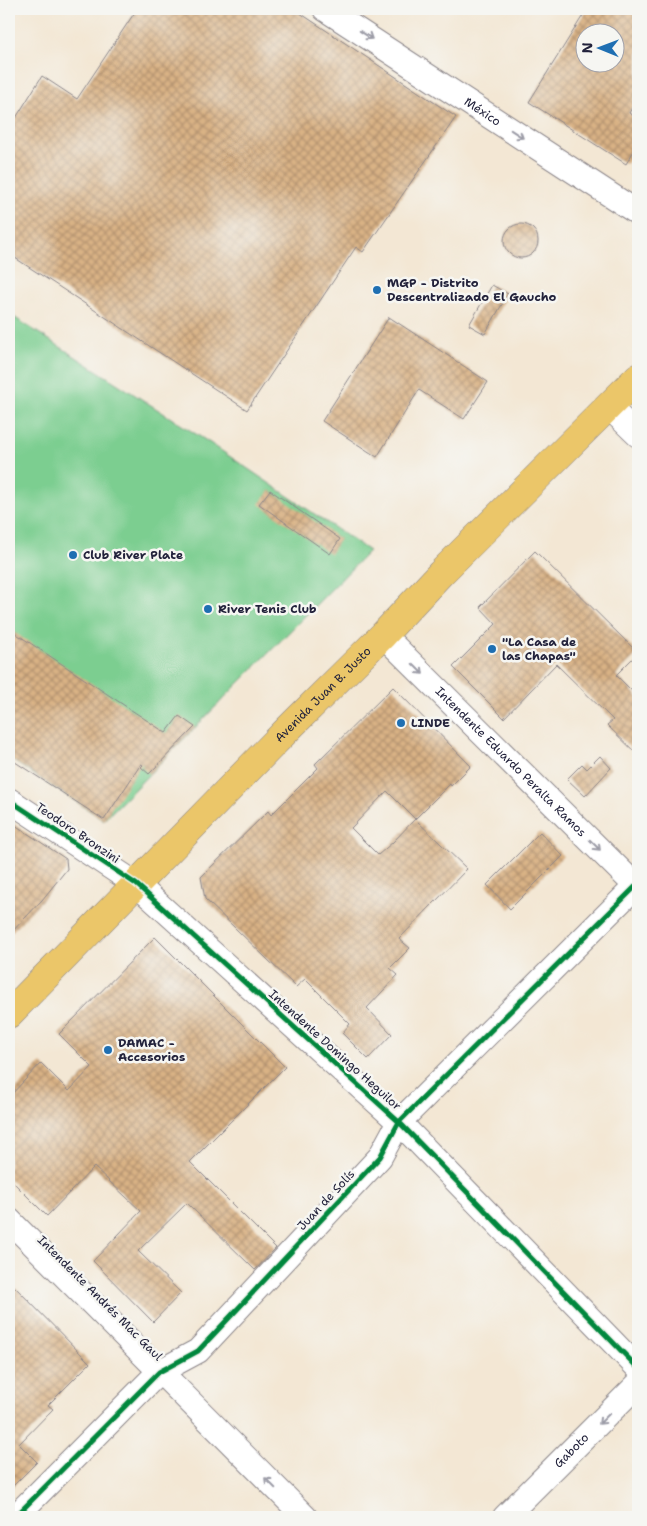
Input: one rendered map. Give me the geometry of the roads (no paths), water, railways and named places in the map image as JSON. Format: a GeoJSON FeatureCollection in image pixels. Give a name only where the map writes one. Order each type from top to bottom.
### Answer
{"type":"FeatureCollection","features":[{"type":"Feature","properties":{"kind":"main road","name":"Avenida Juan B. Justo"},"geometry":{"type":"LineString","coordinates":[[9,1014],[288,729],[383,635],[441,573],[638,377]]}},
{"type":"Feature","properties":{"kind":"street","name":"México"},"geometry":{"type":"LineString","coordinates":[[325,9],[638,213]]}},
{"type":"Feature","properties":{"kind":"street"},"geometry":{"type":"LineString","coordinates":[[610,406],[638,435]]}},
{"type":"Feature","properties":{"kind":"street","name":"Intendente Eduardo Peralta Ramos"},"geometry":{"type":"LineString","coordinates":[[383,635],[638,886]]}},
{"type":"Feature","properties":{"kind":"street","name":"Teodoro Bronzini"},"geometry":{"type":"LineString","coordinates":[[9,800],[136,884]]}},
{"type":"Feature","properties":{"kind":"street","name":"Intendente Domingo Heguilor"},"geometry":{"type":"LineString","coordinates":[[136,884],[399,1122],[638,1368]]}},
{"type":"Feature","properties":{"kind":"street","name":"Juan de Solís"},"geometry":{"type":"LineString","coordinates":[[14,1517],[159,1372],[198,1351],[380,1157],[399,1122],[638,886]]}},
{"type":"Feature","properties":{"kind":"street","name":"Intendente Andrés Mac Gaul"},"geometry":{"type":"LineString","coordinates":[[9,1220],[304,1517]]}},
{"type":"Feature","properties":{"kind":"street","name":"Gaboto"},"geometry":{"type":"LineString","coordinates":[[505,1517],[638,1384]]}},
{"type":"Feature","properties":{"kind":"place","name":"MGP - Distrito Descentralizado El Gaucho"},"geometry":{"type":"Point","coordinates":[377,290]}},
{"type":"Feature","properties":{"kind":"place","name":"Club River Plate"},"geometry":{"type":"Point","coordinates":[73,555]}},
{"type":"Feature","properties":{"kind":"place","name":"River Tenis Club"},"geometry":{"type":"Point","coordinates":[208,609]}},
{"type":"Feature","properties":{"kind":"place","name":"\"La Casa de las Chapas\""},"geometry":{"type":"Point","coordinates":[492,649]}},
{"type":"Feature","properties":{"kind":"place","name":"LINDE"},"geometry":{"type":"Point","coordinates":[401,723]}},
{"type":"Feature","properties":{"kind":"place","name":"DAMAC - Accesorios"},"geometry":{"type":"Point","coordinates":[108,1050]}}]}
